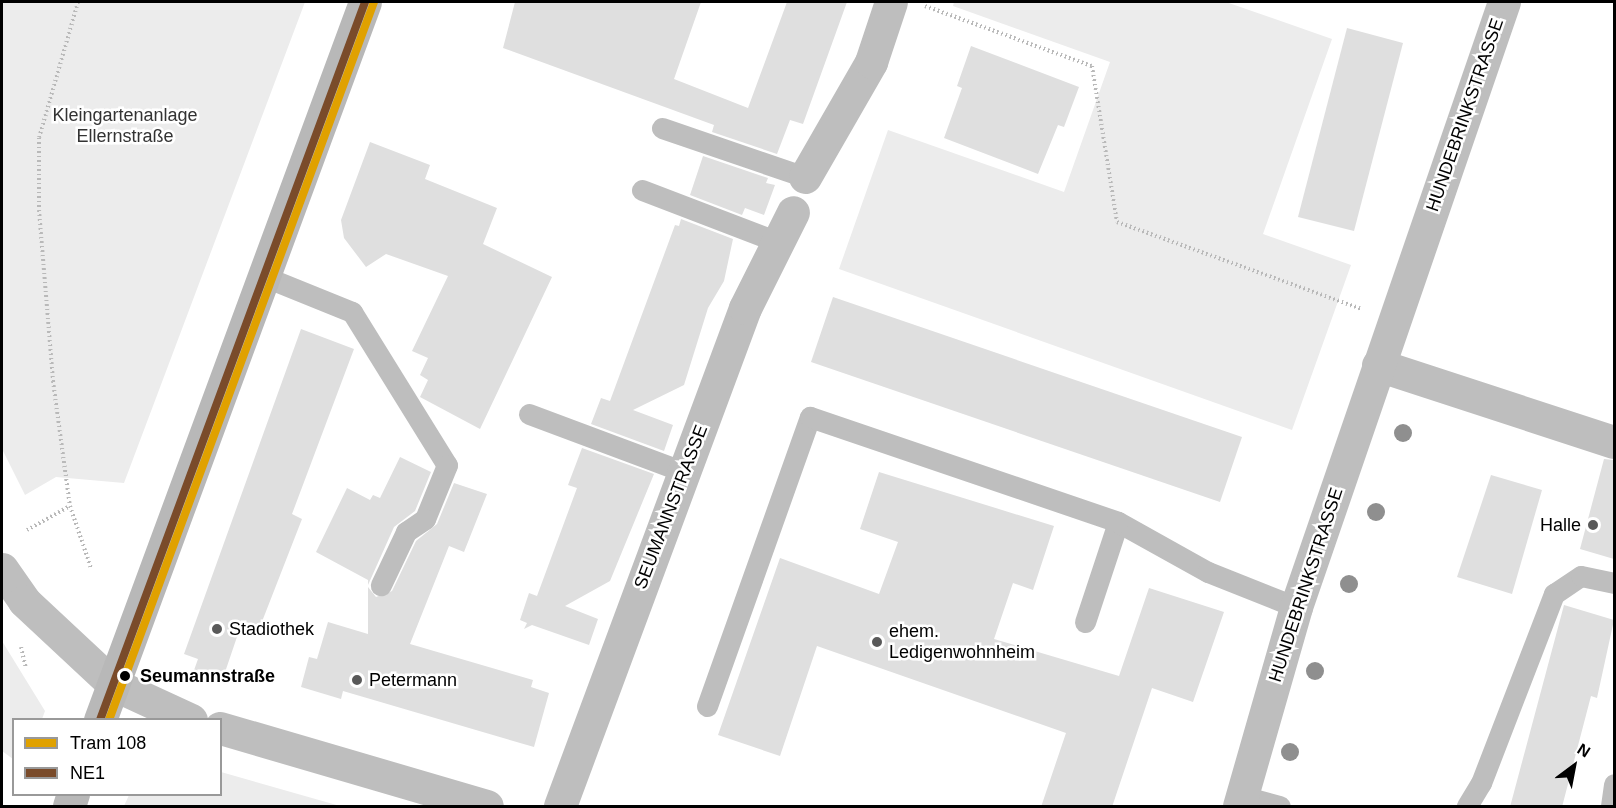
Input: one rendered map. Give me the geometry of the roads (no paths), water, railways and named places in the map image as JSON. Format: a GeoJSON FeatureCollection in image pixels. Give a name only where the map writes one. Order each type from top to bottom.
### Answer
{"type":"FeatureCollection","features":[{"type":"Feature","properties":{"kind":"main road"},"geometry":{"type":"LineString","coordinates":[[101,718],[364,2]]}},
{"type":"Feature","properties":{"kind":"street"},"geometry":{"type":"LineString","coordinates":[[805,177],[870,62],[891,2]]}},
{"type":"Feature","properties":{"kind":"street","name":"HUNDEBRINKSTRASSE"},"geometry":{"type":"LineString","coordinates":[[1241,801],[1296,607],[1504,2]]}},
{"type":"Feature","properties":{"kind":"street","name":"SEUMANNSTRASSE"},"geometry":{"type":"LineString","coordinates":[[560,807],[745,308],[793,212]]}},
{"type":"Feature","properties":{"kind":"street"},"geometry":{"type":"LineString","coordinates":[[1378,365],[1614,442]]}},
{"type":"Feature","properties":{"kind":"street"},"geometry":{"type":"LineString","coordinates":[[2,569],[44,621],[113,684],[186,718]]}},
{"type":"Feature","properties":{"kind":"street"},"geometry":{"type":"LineString","coordinates":[[222,729],[487,807]]}},
{"type":"Feature","properties":{"kind":"lane"},"geometry":{"type":"LineString","coordinates":[[662,128],[805,177]]}},
{"type":"Feature","properties":{"kind":"lane"},"geometry":{"type":"LineString","coordinates":[[642,190],[778,242]]}},
{"type":"Feature","properties":{"kind":"lane"},"geometry":{"type":"LineString","coordinates":[[263,276],[352,312],[447,465],[425,519],[406,532],[381,585]]}},
{"type":"Feature","properties":{"kind":"lane"},"geometry":{"type":"LineString","coordinates":[[529,414],[684,472]]}},
{"type":"Feature","properties":{"kind":"lane"},"geometry":{"type":"LineString","coordinates":[[707,706],[810,417],[1118,522],[1208,572],[1296,607]]}},
{"type":"Feature","properties":{"kind":"lane"},"geometry":{"type":"LineString","coordinates":[[1084,622],[1118,522]]}},
{"type":"Feature","properties":{"kind":"lane"},"geometry":{"type":"LineString","coordinates":[[1467,807],[1481,783],[1554,594],[1581,576],[1614,583]]}},
{"type":"Feature","properties":{"kind":"lane"},"geometry":{"type":"LineString","coordinates":[[1611,807],[1614,784]]}},
{"type":"Feature","properties":{"kind":"lane"},"geometry":{"type":"LineString","coordinates":[[1241,801],[1280,807]]}},
{"type":"Feature","properties":{"kind":"tram line","name":"108"},"geometry":{"type":"LineString","coordinates":[[110,718],[374,2]]}},
{"type":"Feature","properties":{"kind":"place","name":"Halle"},"geometry":{"type":"Point","coordinates":[1593,525]}},
{"type":"Feature","properties":{"kind":"place","name":"Stadiothek"},"geometry":{"type":"Point","coordinates":[217,629]}},
{"type":"Feature","properties":{"kind":"place","name":"ehem. Ledigenwohnheim"},"geometry":{"type":"Point","coordinates":[877,642]}},
{"type":"Feature","properties":{"kind":"place","name":"Seumannstraße"},"geometry":{"type":"Point","coordinates":[125,676]}},
{"type":"Feature","properties":{"kind":"place","name":"Petermann"},"geometry":{"type":"Point","coordinates":[357,680]}},
{"type":"Feature","properties":{"kind":"park label","name":"Kleingartenanlage Ellernstraße"},"geometry":{"type":"Point","coordinates":[125,126]}}]}
